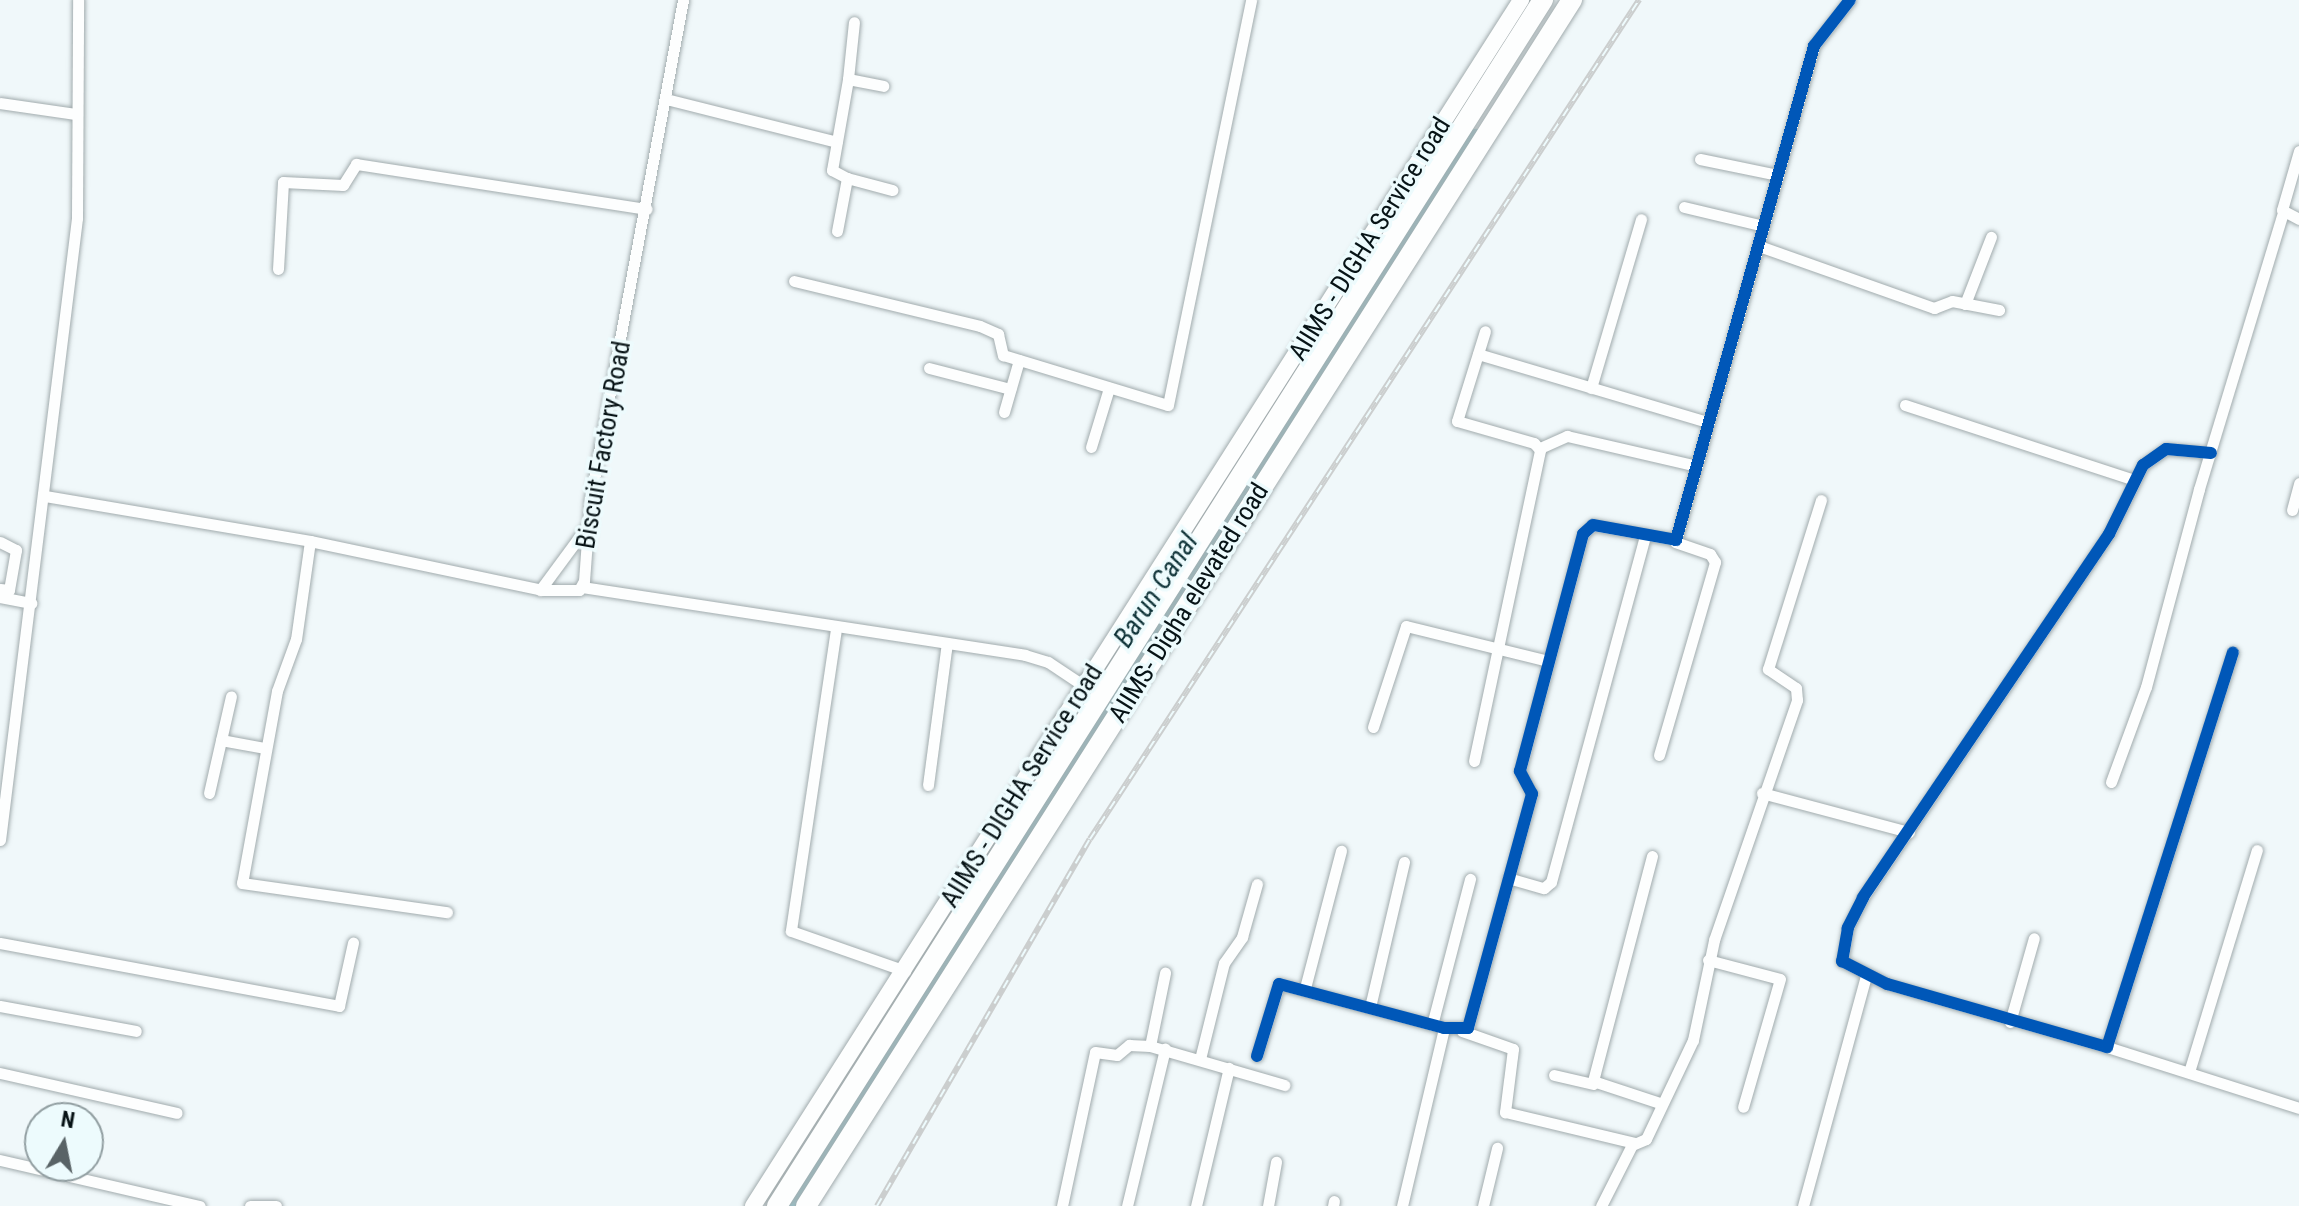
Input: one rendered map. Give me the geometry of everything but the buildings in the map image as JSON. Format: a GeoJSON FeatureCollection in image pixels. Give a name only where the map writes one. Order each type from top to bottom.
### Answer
{"type":"FeatureCollection","features":[{"type":"Feature","properties":{"kind":"highway","name":"AIIMS- Digha elevated road"},"geometry":{"type":"LineString","coordinates":[[777,1206],[1543,0]]}},
{"type":"Feature","properties":{"kind":"highway","name":"AIIMS- Digha elevated road"},"geometry":{"type":"LineString","coordinates":[[806,1206],[1572,0]]}},
{"type":"Feature","properties":{"kind":"main road","name":"AIIMS - DIGHA Service road"},"geometry":{"type":"LineString","coordinates":[[753,1206],[1521,0]]}},
{"type":"Feature","properties":{"kind":"street"},"geometry":{"type":"LineString","coordinates":[[0,840],[77,218],[75,114],[78,0]]}},
{"type":"Feature","properties":{"kind":"street","name":"Biscuit Factory Road"},"geometry":{"type":"LineString","coordinates":[[45,496],[310,541],[540,590],[582,587],[586,527],[647,209],[683,0]]}},
{"type":"Feature","properties":{"kind":"street"},"geometry":{"type":"LineString","coordinates":[[794,281],[993,330],[999,353],[1109,388],[1171,403],[1192,270],[1251,0]]}},
{"type":"Feature","properties":{"kind":"street"},"geometry":{"type":"LineString","coordinates":[[1675,542],[1814,46],[1850,0]]}},
{"type":"Feature","properties":{"kind":"street"},"geometry":{"type":"LineString","coordinates":[[854,22],[832,171],[892,190]]}},
{"type":"Feature","properties":{"kind":"street"},"geometry":{"type":"LineString","coordinates":[[848,79],[883,86]]}},
{"type":"Feature","properties":{"kind":"street"},"geometry":{"type":"LineString","coordinates":[[666,99],[837,142]]}},
{"type":"Feature","properties":{"kind":"street"},"geometry":{"type":"LineString","coordinates":[[0,103],[75,114]]}},
{"type":"Feature","properties":{"kind":"street"},"geometry":{"type":"LineString","coordinates":[[2111,782],[2146,687],[2299,151]]}},
{"type":"Feature","properties":{"kind":"street"},"geometry":{"type":"LineString","coordinates":[[1700,159],[1778,175]]}},
{"type":"Feature","properties":{"kind":"street"},"geometry":{"type":"LineString","coordinates":[[278,269],[283,182],[343,185],[356,164],[647,209]]}},
{"type":"Feature","properties":{"kind":"street"},"geometry":{"type":"LineString","coordinates":[[837,231],[847,178]]}},
{"type":"Feature","properties":{"kind":"street"},"geometry":{"type":"LineString","coordinates":[[1684,207],[1764,226]]}},
{"type":"Feature","properties":{"kind":"street"},"geometry":{"type":"LineString","coordinates":[[2283,212],[2299,219]]}},
{"type":"Feature","properties":{"kind":"street"},"geometry":{"type":"LineString","coordinates":[[1591,388],[1641,219]]}},
{"type":"Feature","properties":{"kind":"street"},"geometry":{"type":"LineString","coordinates":[[1965,304],[1991,237]]}},
{"type":"Feature","properties":{"kind":"street"},"geometry":{"type":"LineString","coordinates":[[1759,246],[1934,308],[1949,301],[1999,310]]}},
{"type":"Feature","properties":{"kind":"street"},"geometry":{"type":"LineString","coordinates":[[1485,331],[1457,421],[1540,448],[1567,436],[1697,466]]}},
{"type":"Feature","properties":{"kind":"street"},"geometry":{"type":"LineString","coordinates":[[1478,354],[1708,422]]}},
{"type":"Feature","properties":{"kind":"street"},"geometry":{"type":"LineString","coordinates":[[1004,412],[1019,360]]}},
{"type":"Feature","properties":{"kind":"street"},"geometry":{"type":"LineString","coordinates":[[929,368],[1010,389]]}},
{"type":"Feature","properties":{"kind":"street"},"geometry":{"type":"LineString","coordinates":[[1091,447],[1109,388]]}},
{"type":"Feature","properties":{"kind":"street"},"geometry":{"type":"LineString","coordinates":[[1905,405],[2134,480]]}},
{"type":"Feature","properties":{"kind":"street"},"geometry":{"type":"LineString","coordinates":[[1474,761],[1540,448]]}},
{"type":"Feature","properties":{"kind":"street"},"geometry":{"type":"LineString","coordinates":[[2211,453],[2157,451],[2134,480],[2114,526],[1848,928],[1842,961],[1866,975],[2010,1022],[2107,1047],[2299,1108]]}},
{"type":"Feature","properties":{"kind":"street"},"geometry":{"type":"LineString","coordinates":[[2292,510],[2299,483]]}},
{"type":"Feature","properties":{"kind":"street"},"geometry":{"type":"LineString","coordinates":[[1257,1056],[1275,986],[1305,988],[1438,1027],[1462,1031],[1513,1049],[1504,1112],[1635,1143],[1646,1139],[1660,1103],[1693,1040],[1708,960],[1798,693],[1770,675],[1769,666],[1821,500]]}},
{"type":"Feature","properties":{"kind":"street"},"geometry":{"type":"LineString","coordinates":[[1462,1031],[1469,1026],[1532,794],[1520,771],[1549,661],[1585,530],[1597,526],[1675,542],[1710,554],[1715,562],[1659,755]]}},
{"type":"Feature","properties":{"kind":"street"},"geometry":{"type":"LineString","coordinates":[[540,590],[586,527]]}},
{"type":"Feature","properties":{"kind":"street"},"geometry":{"type":"LineString","coordinates":[[1508,878],[1550,885],[1645,537]]}},
{"type":"Feature","properties":{"kind":"street"},"geometry":{"type":"LineString","coordinates":[[310,541],[296,639],[265,748],[242,883],[447,912]]}},
{"type":"Feature","properties":{"kind":"street"},"geometry":{"type":"LineString","coordinates":[[0,542],[14,546],[9,590],[0,589]]}},
{"type":"Feature","properties":{"kind":"street"},"geometry":{"type":"LineString","coordinates":[[13,567],[35,570]]}},
{"type":"Feature","properties":{"kind":"street"},"geometry":{"type":"LineString","coordinates":[[582,587],[1039,659],[1084,686]]}},
{"type":"Feature","properties":{"kind":"street"},"geometry":{"type":"LineString","coordinates":[[0,597],[31,603]]}},
{"type":"Feature","properties":{"kind":"street"},"geometry":{"type":"LineString","coordinates":[[1373,727],[1403,628],[1549,661]]}},
{"type":"Feature","properties":{"kind":"street"},"geometry":{"type":"LineString","coordinates":[[836,629],[791,931],[905,971]]}},
{"type":"Feature","properties":{"kind":"street"},"geometry":{"type":"LineString","coordinates":[[928,785],[947,643]]}},
{"type":"Feature","properties":{"kind":"street"},"geometry":{"type":"LineString","coordinates":[[2107,1047],[2233,653]]}},
{"type":"Feature","properties":{"kind":"street"},"geometry":{"type":"LineString","coordinates":[[209,793],[231,696]]}},
{"type":"Feature","properties":{"kind":"street"},"geometry":{"type":"LineString","coordinates":[[221,740],[265,748]]}},
{"type":"Feature","properties":{"kind":"street"},"geometry":{"type":"LineString","coordinates":[[1762,793],[1909,832]]}},
{"type":"Feature","properties":{"kind":"street"},"geometry":{"type":"LineString","coordinates":[[2189,1072],[2257,850]]}},
{"type":"Feature","properties":{"kind":"street"},"geometry":{"type":"LineString","coordinates":[[1305,988],[1341,851]]}},
{"type":"Feature","properties":{"kind":"street"},"geometry":{"type":"LineString","coordinates":[[1593,1084],[1652,856]]}},
{"type":"Feature","properties":{"kind":"street"},"geometry":{"type":"LineString","coordinates":[[1370,1007],[1404,862]]}},
{"type":"Feature","properties":{"kind":"street"},"geometry":{"type":"LineString","coordinates":[[1402,1206],[1470,879]]}},
{"type":"Feature","properties":{"kind":"street"},"geometry":{"type":"LineString","coordinates":[[1200,1059],[1224,963],[1242,937],[1257,884]]}},
{"type":"Feature","properties":{"kind":"street"},"geometry":{"type":"LineString","coordinates":[[2010,1022],[2034,938]]}},
{"type":"Feature","properties":{"kind":"street"},"geometry":{"type":"LineString","coordinates":[[0,943],[337,1006],[343,1002],[353,943]]}},
{"type":"Feature","properties":{"kind":"street"},"geometry":{"type":"LineString","coordinates":[[1708,960],[1780,979],[1743,1107]]}},
{"type":"Feature","properties":{"kind":"street"},"geometry":{"type":"LineString","coordinates":[[1150,1046],[1165,973]]}},
{"type":"Feature","properties":{"kind":"street"},"geometry":{"type":"LineString","coordinates":[[1803,1206],[1866,975]]}},
{"type":"Feature","properties":{"kind":"street"},"geometry":{"type":"LineString","coordinates":[[0,1006],[136,1031]]}},
{"type":"Feature","properties":{"kind":"street"},"geometry":{"type":"LineString","coordinates":[[1062,1206],[1093,1053],[1117,1055],[1129,1045],[1150,1046],[1284,1085]]}},
{"type":"Feature","properties":{"kind":"street"},"geometry":{"type":"LineString","coordinates":[[1127,1206],[1165,1049]]}},
{"type":"Feature","properties":{"kind":"street"},"geometry":{"type":"LineString","coordinates":[[1196,1206],[1229,1068]]}},
{"type":"Feature","properties":{"kind":"street"},"geometry":{"type":"LineString","coordinates":[[0,1073],[177,1113]]}},
{"type":"Feature","properties":{"kind":"street"},"geometry":{"type":"LineString","coordinates":[[1554,1075],[1660,1103]]}},
{"type":"Feature","properties":{"kind":"street"},"geometry":{"type":"LineString","coordinates":[[1601,1206],[1635,1143]]}},
{"type":"Feature","properties":{"kind":"street"},"geometry":{"type":"LineString","coordinates":[[1483,1206],[1497,1148]]}},
{"type":"Feature","properties":{"kind":"street"},"geometry":{"type":"LineString","coordinates":[[0,1160],[200,1206]]}},
{"type":"Feature","properties":{"kind":"street"},"geometry":{"type":"LineString","coordinates":[[1268,1206],[1276,1162]]}},
{"type":"Feature","properties":{"kind":"street"},"geometry":{"type":"LineString","coordinates":[[250,1206],[276,1206]]}},
{"type":"Feature","properties":{"kind":"waterway","name":"Barun Canal"},"geometry":{"type":"LineString","coordinates":[[791,1206],[1475,134]]}},
{"type":"Feature","properties":{"kind":"railway"},"geometry":{"type":"LineString","coordinates":[[877,1206],[1090,839],[1639,0]]}},
{"type":"Feature","properties":{"kind":"cycle path"},"geometry":{"type":"LineString","coordinates":[[1257,1056],[1279,984],[1444,1028],[1468,1028],[1532,794],[1520,771],[1583,534],[1593,525],[1676,540],[1814,46],[1850,0]]}},
{"type":"Feature","properties":{"kind":"cycle path"},"geometry":{"type":"LineString","coordinates":[[2211,453],[2166,449],[2143,465],[2109,534],[1863,898],[1848,928],[1842,961],[1887,984],[2107,1047],[2233,653]]}}]}
